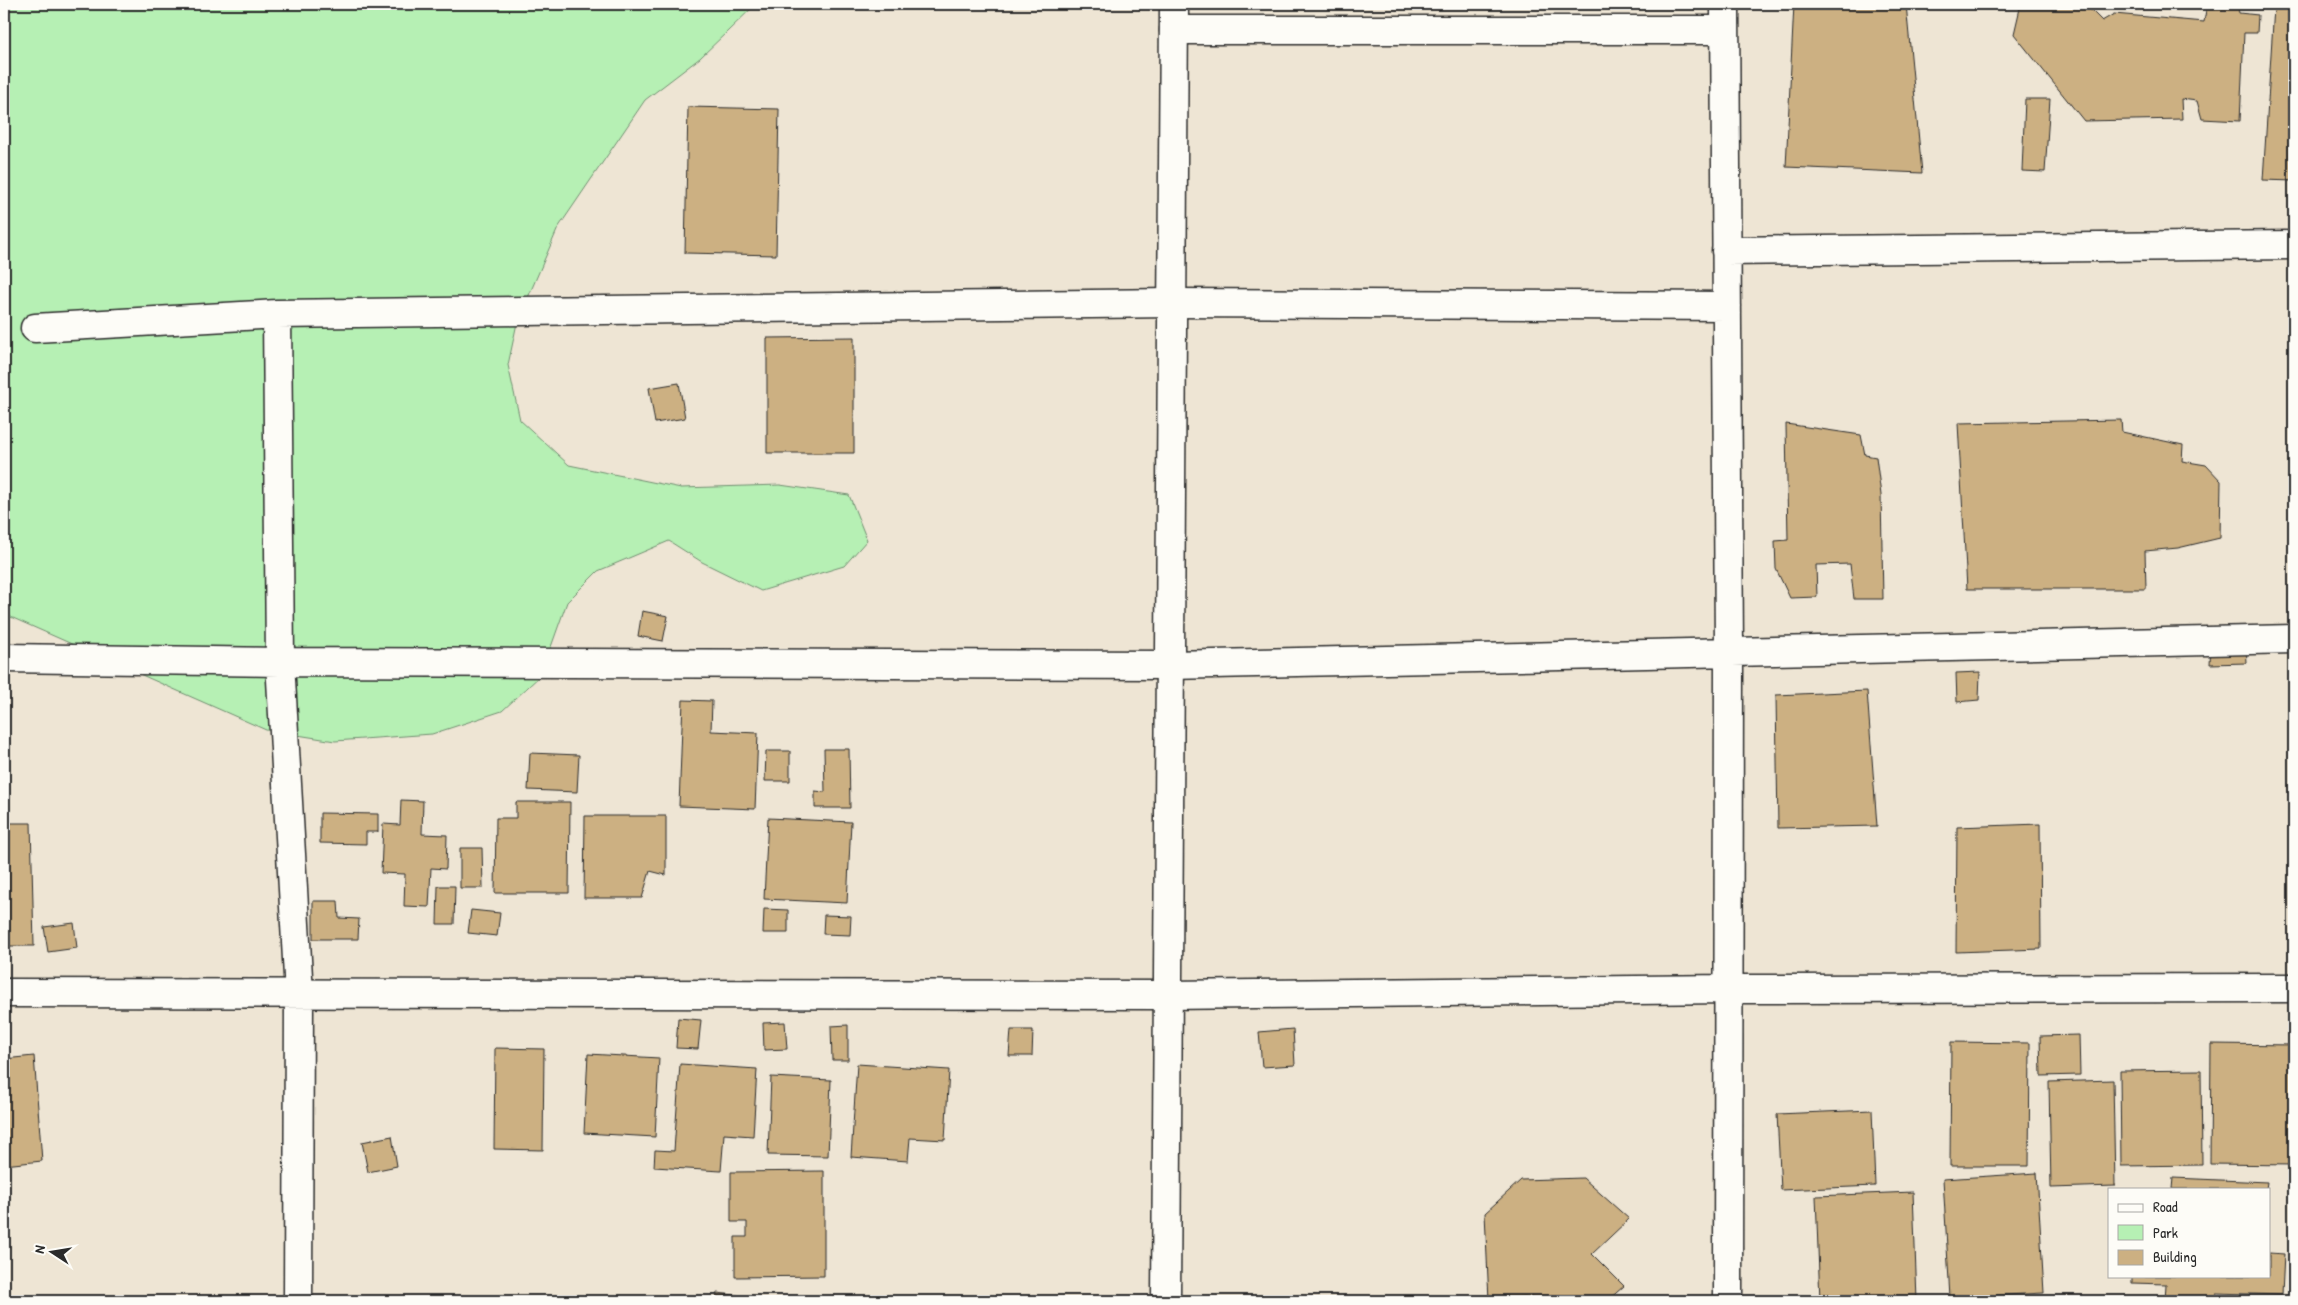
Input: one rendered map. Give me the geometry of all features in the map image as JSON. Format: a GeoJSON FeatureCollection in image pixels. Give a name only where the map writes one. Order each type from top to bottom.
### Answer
{"type":"FeatureCollection","features":[{"type":"Feature","properties":{"kind":"street"},"geometry":{"type":"LineString","coordinates":[[1725,4],[1729,651],[1728,1301]]}},
{"type":"Feature","properties":{"kind":"street"},"geometry":{"type":"LineString","coordinates":[[1166,1301],[1174,17],[1725,30]]}},
{"type":"Feature","properties":{"kind":"street"},"geometry":{"type":"LineString","coordinates":[[1726,251],[2294,245]]}},
{"type":"Feature","properties":{"kind":"street"},"geometry":{"type":"LineString","coordinates":[[35,328],[277,314],[1171,303],[1727,306]]}},
{"type":"Feature","properties":{"kind":"street"},"geometry":{"type":"LineString","coordinates":[[277,314],[280,662],[299,994],[298,1301]]}},
{"type":"Feature","properties":{"kind":"street"},"geometry":{"type":"LineString","coordinates":[[4,658],[280,662],[1171,666],[1729,651],[2294,639]]}},
{"type":"Feature","properties":{"kind":"street"},"geometry":{"type":"LineString","coordinates":[[4,993],[1168,995],[1728,989],[2294,988]]}},
{"type":"Feature","properties":{"kind":"green space"},"geometry":{"type":"Polygon","coordinates":[[[4,4],[756,4],[700,58],[645,100],[558,228],[517,323],[508,365],[520,420],[569,465],[681,488],[780,485],[849,495],[867,540],[844,566],[761,591],[702,562],[669,541],[598,571],[567,602],[541,675],[502,711],[432,734],[335,741],[266,730],[4,614],[4,4]]]}},
{"type":"Feature","properties":{"kind":"building"},"geometry":{"type":"Polygon","coordinates":[[[1794,4],[1906,4],[1922,173],[1786,167],[1794,4]]]}},
{"type":"Feature","properties":{"kind":"building"},"geometry":{"type":"Polygon","coordinates":[[[1927,4],[1970,4],[1969,8],[1927,6],[1927,4]]]}},
{"type":"Feature","properties":{"kind":"building"},"geometry":{"type":"Polygon","coordinates":[[[2021,4],[2085,4],[2102,21],[2114,14],[2204,22],[2207,4],[2237,4],[2239,13],[2258,15],[2257,33],[2244,33],[2240,121],[2202,119],[2197,101],[2181,99],[2182,119],[2084,121],[2014,34],[2021,4]]]}},
{"type":"Feature","properties":{"kind":"building"},"geometry":{"type":"Polygon","coordinates":[[[2274,7],[2294,7],[2294,181],[2263,180],[2274,7]]]}},
{"type":"Feature","properties":{"kind":"building"},"geometry":{"type":"Polygon","coordinates":[[[2025,99],[2050,99],[2045,172],[2022,171],[2025,99]]]}},
{"type":"Feature","properties":{"kind":"building"},"geometry":{"type":"Polygon","coordinates":[[[688,107],[779,109],[776,255],[685,253],[688,107]]]}},
{"type":"Feature","properties":{"kind":"building"},"geometry":{"type":"Polygon","coordinates":[[[854,337],[854,453],[767,453],[767,338],[854,337]]]}},
{"type":"Feature","properties":{"kind":"building"},"geometry":{"type":"Polygon","coordinates":[[[679,383],[685,418],[655,423],[649,388],[679,383]]]}},
{"type":"Feature","properties":{"kind":"building"},"geometry":{"type":"Polygon","coordinates":[[[2121,420],[2122,432],[2183,445],[2182,461],[2206,465],[2221,481],[2220,538],[2178,548],[2145,551],[2146,589],[1967,589],[1958,423],[2121,420]]]}},
{"type":"Feature","properties":{"kind":"building"},"geometry":{"type":"Polygon","coordinates":[[[1786,424],[1861,435],[1865,455],[1876,457],[1881,495],[1883,599],[1854,599],[1850,564],[1816,565],[1817,597],[1790,598],[1776,569],[1775,541],[1788,540],[1786,424]]]}},
{"type":"Feature","properties":{"kind":"building"},"geometry":{"type":"Polygon","coordinates":[[[642,611],[668,616],[663,641],[638,636],[642,611]]]}},
{"type":"Feature","properties":{"kind":"building"},"geometry":{"type":"Polygon","coordinates":[[[2211,643],[2246,643],[2247,663],[2210,664],[2211,643]]]}},
{"type":"Feature","properties":{"kind":"building"},"geometry":{"type":"Polygon","coordinates":[[[1980,672],[1979,700],[1957,702],[1956,673],[1980,672]]]}},
{"type":"Feature","properties":{"kind":"building"},"geometry":{"type":"Polygon","coordinates":[[[1867,691],[1877,826],[1778,828],[1776,695],[1867,691]]]}},
{"type":"Feature","properties":{"kind":"building"},"geometry":{"type":"Polygon","coordinates":[[[683,700],[712,701],[711,731],[758,733],[755,809],[679,806],[683,700]]]}},
{"type":"Feature","properties":{"kind":"building"},"geometry":{"type":"Polygon","coordinates":[[[824,749],[849,749],[850,808],[815,808],[815,791],[825,792],[824,749]]]}},
{"type":"Feature","properties":{"kind":"building"},"geometry":{"type":"Polygon","coordinates":[[[766,751],[790,751],[790,781],[765,781],[766,751]]]}},
{"type":"Feature","properties":{"kind":"building"},"geometry":{"type":"Polygon","coordinates":[[[530,753],[579,755],[577,792],[528,790],[530,753]]]}},
{"type":"Feature","properties":{"kind":"building"},"geometry":{"type":"Polygon","coordinates":[[[401,800],[423,801],[422,834],[447,835],[446,869],[431,868],[429,907],[404,906],[405,874],[381,873],[383,824],[400,825],[401,800]]]}},
{"type":"Feature","properties":{"kind":"building"},"geometry":{"type":"Polygon","coordinates":[[[516,802],[570,802],[569,893],[495,893],[496,818],[516,818],[516,802]]]}},
{"type":"Feature","properties":{"kind":"building"},"geometry":{"type":"Polygon","coordinates":[[[320,813],[378,814],[378,832],[366,832],[366,844],[320,843],[320,813]]]}},
{"type":"Feature","properties":{"kind":"building"},"geometry":{"type":"Polygon","coordinates":[[[585,816],[666,816],[666,875],[650,871],[642,898],[584,898],[585,816]]]}},
{"type":"Feature","properties":{"kind":"building"},"geometry":{"type":"Polygon","coordinates":[[[768,818],[851,822],[847,903],[764,899],[768,818]]]}},
{"type":"Feature","properties":{"kind":"building"},"geometry":{"type":"Polygon","coordinates":[[[4,823],[31,823],[34,946],[4,946],[4,823]]]}},
{"type":"Feature","properties":{"kind":"building"},"geometry":{"type":"Polygon","coordinates":[[[2040,824],[2041,949],[1956,952],[1957,827],[2040,824]]]}},
{"type":"Feature","properties":{"kind":"building"},"geometry":{"type":"Polygon","coordinates":[[[460,848],[482,848],[483,888],[460,888],[460,848]]]}},
{"type":"Feature","properties":{"kind":"building"},"geometry":{"type":"Polygon","coordinates":[[[438,886],[455,886],[454,924],[437,924],[438,886]]]}},
{"type":"Feature","properties":{"kind":"building"},"geometry":{"type":"Polygon","coordinates":[[[313,901],[338,901],[339,918],[359,919],[358,939],[313,939],[313,901]]]}},
{"type":"Feature","properties":{"kind":"building"},"geometry":{"type":"Polygon","coordinates":[[[764,909],[788,910],[788,933],[763,933],[764,909]]]}},
{"type":"Feature","properties":{"kind":"building"},"geometry":{"type":"Polygon","coordinates":[[[471,910],[500,913],[497,936],[468,933],[471,910]]]}},
{"type":"Feature","properties":{"kind":"building"},"geometry":{"type":"Polygon","coordinates":[[[824,915],[851,916],[850,935],[823,934],[824,915]]]}},
{"type":"Feature","properties":{"kind":"building"},"geometry":{"type":"Polygon","coordinates":[[[74,923],[77,948],[48,952],[44,927],[74,923]]]}},
{"type":"Feature","properties":{"kind":"building"},"geometry":{"type":"Polygon","coordinates":[[[678,1018],[701,1020],[698,1049],[676,1048],[678,1018]]]}},
{"type":"Feature","properties":{"kind":"building"},"geometry":{"type":"Polygon","coordinates":[[[785,1022],[787,1049],[764,1050],[763,1023],[785,1022]]]}},
{"type":"Feature","properties":{"kind":"building"},"geometry":{"type":"Polygon","coordinates":[[[848,1025],[848,1060],[832,1060],[831,1026],[848,1025]]]}},
{"type":"Feature","properties":{"kind":"building"},"geometry":{"type":"Polygon","coordinates":[[[1293,1029],[1295,1065],[1262,1067],[1259,1032],[1293,1029]]]}},
{"type":"Feature","properties":{"kind":"building"},"geometry":{"type":"Polygon","coordinates":[[[1011,1030],[1033,1030],[1032,1056],[1009,1056],[1011,1030]]]}},
{"type":"Feature","properties":{"kind":"building"},"geometry":{"type":"Polygon","coordinates":[[[2079,1035],[2080,1075],[2041,1076],[2040,1036],[2079,1035]]]}},
{"type":"Feature","properties":{"kind":"building"},"geometry":{"type":"Polygon","coordinates":[[[1951,1042],[2030,1043],[2029,1166],[1950,1166],[1951,1042]]]}},
{"type":"Feature","properties":{"kind":"building"},"geometry":{"type":"Polygon","coordinates":[[[2211,1044],[2294,1045],[2294,1165],[2210,1164],[2211,1044]]]}},
{"type":"Feature","properties":{"kind":"building"},"geometry":{"type":"Polygon","coordinates":[[[495,1048],[544,1049],[543,1150],[494,1149],[495,1048]]]}},
{"type":"Feature","properties":{"kind":"building"},"geometry":{"type":"Polygon","coordinates":[[[588,1054],[659,1058],[655,1137],[584,1133],[588,1054]]]}},
{"type":"Feature","properties":{"kind":"building"},"geometry":{"type":"Polygon","coordinates":[[[34,1056],[42,1161],[4,1165],[4,1059],[34,1056]]]}},
{"type":"Feature","properties":{"kind":"building"},"geometry":{"type":"Polygon","coordinates":[[[680,1064],[757,1069],[753,1136],[724,1134],[721,1171],[654,1167],[655,1150],[674,1151],[680,1064]]]}},
{"type":"Feature","properties":{"kind":"building"},"geometry":{"type":"Polygon","coordinates":[[[857,1064],[949,1070],[945,1140],[910,1138],[908,1161],[851,1157],[857,1064]]]}},
{"type":"Feature","properties":{"kind":"building"},"geometry":{"type":"Polygon","coordinates":[[[2201,1070],[2202,1165],[2121,1166],[2120,1071],[2201,1070]]]}},
{"type":"Feature","properties":{"kind":"building"},"geometry":{"type":"Polygon","coordinates":[[[771,1077],[831,1080],[828,1156],[768,1155],[771,1077]]]}},
{"type":"Feature","properties":{"kind":"building"},"geometry":{"type":"Polygon","coordinates":[[[2113,1080],[2115,1186],[2051,1188],[2049,1082],[2113,1080]]]}},
{"type":"Feature","properties":{"kind":"building"},"geometry":{"type":"Polygon","coordinates":[[[1872,1110],[1875,1186],[1781,1190],[1777,1114],[1872,1110]]]}},
{"type":"Feature","properties":{"kind":"building"},"geometry":{"type":"Polygon","coordinates":[[[392,1136],[397,1166],[368,1172],[362,1142],[392,1136]]]}},
{"type":"Feature","properties":{"kind":"building"},"geometry":{"type":"Polygon","coordinates":[[[824,1171],[824,1276],[735,1277],[735,1237],[747,1237],[747,1222],[731,1222],[731,1172],[824,1171]]]}},
{"type":"Feature","properties":{"kind":"building"},"geometry":{"type":"Polygon","coordinates":[[[2037,1173],[2044,1293],[1950,1298],[1943,1179],[2037,1173]]]}},
{"type":"Feature","properties":{"kind":"building"},"geometry":{"type":"Polygon","coordinates":[[[1583,1178],[1629,1219],[1592,1254],[1624,1286],[1607,1301],[1536,1301],[1532,1296],[1489,1301],[1485,1213],[1521,1180],[1583,1178]]]}},
{"type":"Feature","properties":{"kind":"building"},"geometry":{"type":"Polygon","coordinates":[[[2173,1178],[2267,1182],[2266,1188],[2172,1188],[2173,1178]]]}},
{"type":"Feature","properties":{"kind":"building"},"geometry":{"type":"Polygon","coordinates":[[[1913,1192],[1917,1301],[1820,1301],[1816,1196],[1913,1192]]]}},
{"type":"Feature","properties":{"kind":"building"},"geometry":{"type":"Polygon","coordinates":[[[2270,1253],[2284,1254],[2282,1295],[2216,1293],[2215,1301],[2165,1301],[2166,1284],[2132,1283],[2132,1278],[2270,1278],[2270,1253]]]}},
{"type":"Feature","properties":{"kind":"building"},"geometry":{"type":"Polygon","coordinates":[[[717,1293],[752,1297],[751,1301],[716,1301],[717,1293]]]}}]}
